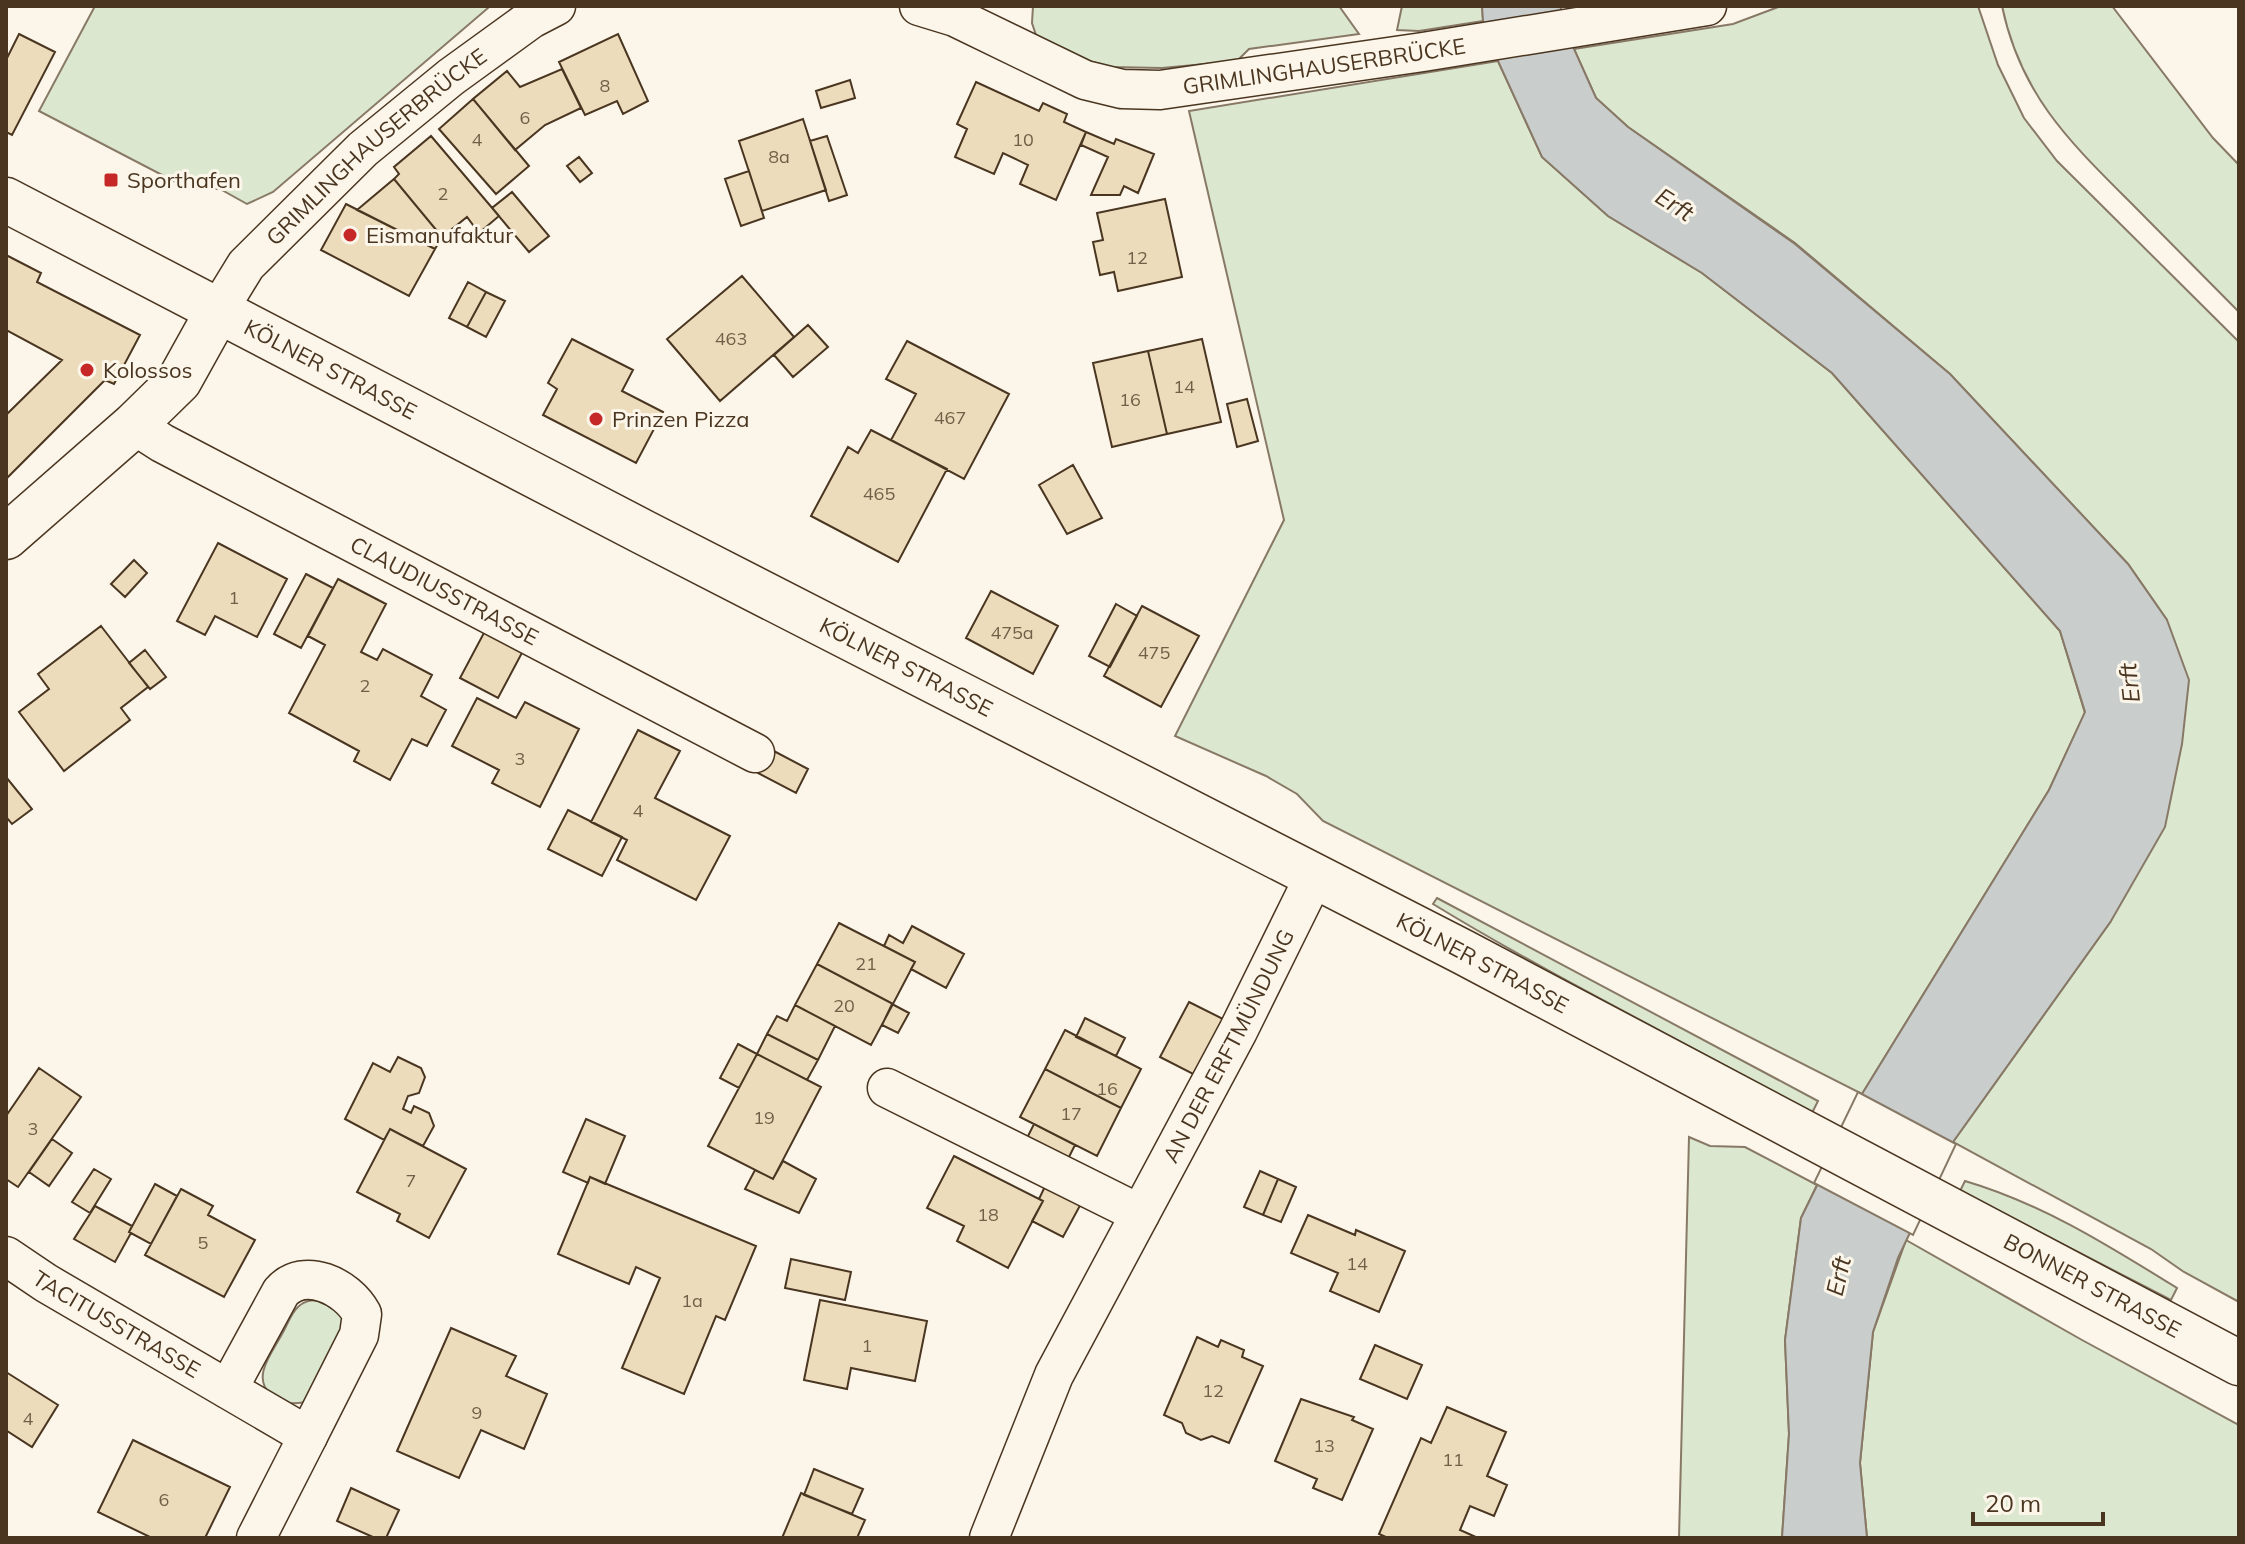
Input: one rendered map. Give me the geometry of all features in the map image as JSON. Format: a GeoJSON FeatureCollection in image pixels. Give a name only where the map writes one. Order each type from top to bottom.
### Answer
{"type":"FeatureCollection","features":[{"type":"Feature","properties":{"kind":"main road","name":"KÖLNER STRASSE"},"geometry":{"type":"LineString","coordinates":[[6,200],[657,539],[1463,952],[1947,1208]]}},
{"type":"Feature","properties":{"kind":"main road"},"geometry":{"type":"LineString","coordinates":[[6,537],[134,425],[179,381],[219,309]]}},
{"type":"Feature","properties":{"kind":"main road","name":"BONNER STRASSE"},"geometry":{"type":"LineString","coordinates":[[1947,1208],[2239,1363]]}},
{"type":"Feature","properties":{"kind":"street","name":"GRIMLINGHAUSERBRÜCKE"},"geometry":{"type":"LineString","coordinates":[[219,309],[246,265],[363,149],[451,77],[531,19],[556,6]]}},
{"type":"Feature","properties":{"kind":"street","name":"GRIMLINGHAUSERBRÜCKE"},"geometry":{"type":"LineString","coordinates":[[919,6],[967,12],[1085,80],[1122,89],[1160,90],[1707,6]]}},
{"type":"Feature","properties":{"kind":"street","name":"CLAUDIUSSTRASSE"},"geometry":{"type":"LineString","coordinates":[[134,425],[162,443],[755,753]]}},
{"type":"Feature","properties":{"kind":"street","name":"AN DER ERFTMÜNDUNG"},"geometry":{"type":"LineString","coordinates":[[989,1538],[1054,1375],[1238,1031],[1314,877]]}},
{"type":"Feature","properties":{"kind":"street"},"geometry":{"type":"LineString","coordinates":[[887,1088],[1140,1214]]}},
{"type":"Feature","properties":{"kind":"street","name":"TACITUSSTRASSE"},"geometry":{"type":"LineString","coordinates":[[6,1256],[46,1283],[308,1436]]}},
{"type":"Feature","properties":{"kind":"street"},"geometry":{"type":"LineString","coordinates":[[228,1389],[288,1284],[308,1278],[319,1280],[350,1298],[362,1314],[359,1335],[256,1538]]}},
{"type":"Feature","properties":{"kind":"green space"},"geometry":{"type":"Polygon","coordinates":[[[95,6],[488,8],[273,192],[247,204],[220,189],[187,188],[39,111],[95,6]]]}},
{"type":"Feature","properties":{"kind":"green space"},"geometry":{"type":"Polygon","coordinates":[[[1033,6],[1339,6],[1359,34],[1249,49],[1237,61],[1162,68],[1111,67],[1073,57],[1038,41],[1032,23],[1033,6]]]}},
{"type":"Feature","properties":{"kind":"green space"},"geometry":{"type":"Polygon","coordinates":[[[1402,6],[1482,6],[1483,21],[1419,31],[1397,30],[1402,6]]]}},
{"type":"Feature","properties":{"kind":"green space"},"geometry":{"type":"Polygon","coordinates":[[[1781,6],[1978,6],[1998,65],[2024,118],[2057,161],[2239,342],[2239,1302],[2184,1272],[2151,1249],[1953,1142],[2111,921],[2167,620],[2128,564],[1950,374],[1795,243],[1628,127],[1596,98],[1574,49],[1733,24],[1781,6]]]}},
{"type":"Feature","properties":{"kind":"green space"},"geometry":{"type":"Polygon","coordinates":[[[2002,6],[2112,6],[2213,138],[2239,165],[2239,312],[2090,162],[2052,117],[2022,67],[2002,6]]]}},
{"type":"Feature","properties":{"kind":"green space"},"geometry":{"type":"Polygon","coordinates":[[[1498,61],[1542,157],[1608,216],[1702,273],[1832,373],[2060,631],[2085,713],[2049,790],[1862,1094],[1323,821],[1297,794],[1266,776],[1175,736],[1284,520],[1189,111],[1498,61]]]}},
{"type":"Feature","properties":{"kind":"green space"},"geometry":{"type":"Polygon","coordinates":[[[1437,898],[1818,1101],[1812,1113],[1479,932],[1433,904],[1437,898]]]}},
{"type":"Feature","properties":{"kind":"green space"},"geometry":{"type":"Polygon","coordinates":[[[1689,1137],[1710,1146],[1745,1147],[1817,1185],[1801,1218],[1785,1340],[1789,1434],[1782,1538],[1679,1538],[1689,1137]]]}},
{"type":"Feature","properties":{"kind":"green space"},"geometry":{"type":"Polygon","coordinates":[[[1965,1181],[2048,1214],[2101,1242],[2177,1288],[2171,1300],[1960,1191],[1965,1181]]]}},
{"type":"Feature","properties":{"kind":"green space"},"geometry":{"type":"Polygon","coordinates":[[[1906,1240],[2239,1425],[2239,1538],[1867,1538],[1860,1463],[1873,1332],[1906,1240]]]}},
{"type":"Feature","properties":{"kind":"green space"},"geometry":{"type":"Polygon","coordinates":[[[321,1300],[348,1319],[306,1402],[279,1401],[265,1388],[265,1365],[296,1310],[306,1302],[321,1300]]]}},
{"type":"Feature","properties":{"kind":"water","name":"Erft"},"geometry":{"type":"Polygon","coordinates":[[[1482,6],[1560,6],[1574,49],[1596,98],[1628,127],[1795,244],[1950,374],[2128,564],[2167,620],[2189,680],[2182,744],[2165,827],[2111,921],[1953,1142],[1898,1258],[1873,1332],[1860,1463],[1867,1538],[1782,1538],[1789,1434],[1785,1340],[1801,1218],[1862,1094],[2049,790],[2085,712],[2060,631],[1832,373],[1702,273],[1608,216],[1542,157],[1498,61],[1483,21],[1482,6]]]}},
{"type":"Feature","properties":{"kind":"pier"},"geometry":{"type":"Polygon","coordinates":[[[1858,1092],[1956,1144],[1913,1235],[1814,1183],[1858,1092]]]}},
{"type":"Feature","properties":{"kind":"building"},"geometry":{"type":"Polygon","coordinates":[[[19,34],[55,52],[12,135],[6,132],[6,60],[19,34]]]}},
{"type":"Feature","properties":{"kind":"building"},"geometry":{"type":"Polygon","coordinates":[[[618,34],[648,101],[623,114],[617,101],[585,115],[559,62],[618,34]]]}},
{"type":"Feature","properties":{"kind":"building"},"geometry":{"type":"Polygon","coordinates":[[[562,69],[581,108],[545,125],[515,150],[473,99],[507,71],[520,87],[562,69]]]}},
{"type":"Feature","properties":{"kind":"building"},"geometry":{"type":"Polygon","coordinates":[[[850,80],[855,98],[821,108],[816,91],[850,80]]]}},
{"type":"Feature","properties":{"kind":"building"},"geometry":{"type":"Polygon","coordinates":[[[976,82],[1039,111],[1043,103],[1067,114],[1064,122],[1086,132],[1056,200],[1020,184],[1028,165],[1003,153],[994,174],[955,157],[967,129],[957,124],[976,82]]]}},
{"type":"Feature","properties":{"kind":"building"},"geometry":{"type":"Polygon","coordinates":[[[473,99],[529,166],[496,194],[439,129],[473,99]]]}},
{"type":"Feature","properties":{"kind":"building"},"geometry":{"type":"Polygon","coordinates":[[[803,119],[826,190],[762,211],[739,141],[803,119]]]}},
{"type":"Feature","properties":{"kind":"building"},"geometry":{"type":"Polygon","coordinates":[[[1086,132],[1114,144],[1116,139],[1154,154],[1138,193],[1124,186],[1120,195],[1091,195],[1108,157],[1081,145],[1086,132]]]}},
{"type":"Feature","properties":{"kind":"building"},"geometry":{"type":"Polygon","coordinates":[[[431,136],[499,216],[479,233],[467,217],[442,237],[394,179],[399,174],[394,167],[431,136]]]}},
{"type":"Feature","properties":{"kind":"building"},"geometry":{"type":"Polygon","coordinates":[[[827,136],[847,195],[829,201],[810,141],[827,136]]]}},
{"type":"Feature","properties":{"kind":"building"},"geometry":{"type":"Polygon","coordinates":[[[579,157],[592,173],[580,182],[567,166],[579,157]]]}},
{"type":"Feature","properties":{"kind":"building"},"geometry":{"type":"Polygon","coordinates":[[[749,171],[764,218],[741,226],[725,179],[749,171]]]}},
{"type":"Feature","properties":{"kind":"building"},"geometry":{"type":"Polygon","coordinates":[[[394,179],[442,237],[435,249],[357,210],[394,179]]]}},
{"type":"Feature","properties":{"kind":"building"},"geometry":{"type":"Polygon","coordinates":[[[512,192],[549,236],[529,252],[492,208],[512,192]]]}},
{"type":"Feature","properties":{"kind":"building"},"geometry":{"type":"Polygon","coordinates":[[[1165,199],[1182,277],[1118,291],[1114,272],[1100,275],[1093,242],[1103,240],[1097,213],[1165,199]]]}},
{"type":"Feature","properties":{"kind":"building"},"geometry":{"type":"Polygon","coordinates":[[[346,204],[435,249],[409,296],[321,250],[346,204]]]}},
{"type":"Feature","properties":{"kind":"building","name":"Kolossos"},"geometry":{"type":"Polygon","coordinates":[[[6,255],[41,273],[37,282],[140,335],[114,384],[105,380],[6,479],[6,415],[62,360],[6,330],[6,255]]]}},
{"type":"Feature","properties":{"kind":"building"},"geometry":{"type":"Polygon","coordinates":[[[742,276],[794,337],[720,401],[667,339],[742,276]]]}},
{"type":"Feature","properties":{"kind":"building"},"geometry":{"type":"Polygon","coordinates":[[[468,282],[486,292],[467,327],[449,318],[468,282]]]}},
{"type":"Feature","properties":{"kind":"building"},"geometry":{"type":"Polygon","coordinates":[[[486,292],[505,301],[486,337],[467,327],[486,292]]]}},
{"type":"Feature","properties":{"kind":"building"},"geometry":{"type":"Polygon","coordinates":[[[808,325],[828,347],[793,377],[774,355],[808,325]]]}},
{"type":"Feature","properties":{"kind":"building"},"geometry":{"type":"Polygon","coordinates":[[[572,339],[633,370],[622,391],[663,412],[636,463],[543,415],[557,389],[548,383],[572,339]]]}},
{"type":"Feature","properties":{"kind":"building"},"geometry":{"type":"Polygon","coordinates":[[[1202,339],[1221,422],[1167,434],[1148,351],[1202,339]]]}},
{"type":"Feature","properties":{"kind":"building"},"geometry":{"type":"Polygon","coordinates":[[[907,341],[1009,394],[964,479],[891,440],[916,394],[886,379],[907,341]]]}},
{"type":"Feature","properties":{"kind":"building"},"geometry":{"type":"Polygon","coordinates":[[[1148,351],[1167,434],[1112,447],[1093,363],[1148,351]]]}},
{"type":"Feature","properties":{"kind":"building"},"geometry":{"type":"Polygon","coordinates":[[[1247,399],[1258,441],[1237,447],[1227,404],[1247,399]]]}},
{"type":"Feature","properties":{"kind":"building"},"geometry":{"type":"Polygon","coordinates":[[[871,430],[947,469],[898,562],[811,516],[848,447],[858,453],[871,430]]]}},
{"type":"Feature","properties":{"kind":"building"},"geometry":{"type":"Polygon","coordinates":[[[1073,465],[1102,518],[1067,534],[1039,485],[1073,465]]]}},
{"type":"Feature","properties":{"kind":"building"},"geometry":{"type":"Polygon","coordinates":[[[218,543],[287,579],[257,637],[215,616],[205,635],[177,621],[218,543]]]}},
{"type":"Feature","properties":{"kind":"building"},"geometry":{"type":"Polygon","coordinates":[[[134,560],[147,573],[125,597],[111,584],[134,560]]]}},
{"type":"Feature","properties":{"kind":"building"},"geometry":{"type":"Polygon","coordinates":[[[306,574],[333,588],[301,648],[274,634],[306,574]]]}},
{"type":"Feature","properties":{"kind":"building"},"geometry":{"type":"Polygon","coordinates":[[[338,579],[386,604],[361,652],[377,660],[383,649],[432,675],[421,696],[446,710],[427,746],[412,739],[390,780],[354,761],[359,751],[289,713],[325,645],[308,636],[338,579]]]}},
{"type":"Feature","properties":{"kind":"building"},"geometry":{"type":"Polygon","coordinates":[[[991,591],[1058,626],[1033,674],[966,638],[991,591]]]}},
{"type":"Feature","properties":{"kind":"building"},"geometry":{"type":"Polygon","coordinates":[[[1116,604],[1137,616],[1110,667],[1089,656],[1116,604]]]}},
{"type":"Feature","properties":{"kind":"building"},"geometry":{"type":"Polygon","coordinates":[[[1142,606],[1199,636],[1161,707],[1104,676],[1142,606]]]}},
{"type":"Feature","properties":{"kind":"building"},"geometry":{"type":"Polygon","coordinates":[[[101,626],[148,687],[121,708],[130,720],[64,771],[19,712],[49,689],[38,674],[101,626]]]}},
{"type":"Feature","properties":{"kind":"building"},"geometry":{"type":"Polygon","coordinates":[[[486,629],[524,649],[498,698],[460,678],[486,629]]]}},
{"type":"Feature","properties":{"kind":"building"},"geometry":{"type":"Polygon","coordinates":[[[145,650],[166,677],[150,689],[129,663],[145,650]]]}},
{"type":"Feature","properties":{"kind":"building"},"geometry":{"type":"Polygon","coordinates":[[[477,698],[516,718],[525,702],[579,729],[540,807],[492,783],[499,770],[452,746],[477,698]]]}},
{"type":"Feature","properties":{"kind":"building"},"geometry":{"type":"Polygon","coordinates":[[[638,730],[680,751],[655,798],[730,836],[696,900],[617,860],[627,840],[591,822],[638,730]]]}},
{"type":"Feature","properties":{"kind":"building"},"geometry":{"type":"Polygon","coordinates":[[[770,749],[808,769],[796,793],[758,773],[770,749]]]}},
{"type":"Feature","properties":{"kind":"building"},"geometry":{"type":"Polygon","coordinates":[[[6,777],[32,809],[12,824],[6,817],[6,777]]]}},
{"type":"Feature","properties":{"kind":"building"},"geometry":{"type":"Polygon","coordinates":[[[568,810],[622,837],[602,876],[548,849],[568,810]]]}},
{"type":"Feature","properties":{"kind":"building"},"geometry":{"type":"Polygon","coordinates":[[[839,923],[915,962],[893,1004],[817,964],[839,923]]]}},
{"type":"Feature","properties":{"kind":"building"},"geometry":{"type":"Polygon","coordinates":[[[912,926],[964,954],[946,988],[911,969],[915,962],[884,946],[889,935],[903,943],[912,926]]]}},
{"type":"Feature","properties":{"kind":"building"},"geometry":{"type":"Polygon","coordinates":[[[817,964],[893,1004],[871,1045],[795,1005],[817,964]]]}},
{"type":"Feature","properties":{"kind":"building"},"geometry":{"type":"Polygon","coordinates":[[[1189,1002],[1225,1020],[1197,1076],[1160,1057],[1189,1002]]]}},
{"type":"Feature","properties":{"kind":"building"},"geometry":{"type":"Polygon","coordinates":[[[892,1004],[909,1013],[898,1033],[882,1025],[892,1004]]]}},
{"type":"Feature","properties":{"kind":"building"},"geometry":{"type":"Polygon","coordinates":[[[795,1005],[835,1026],[818,1060],[767,1034],[777,1016],[787,1021],[795,1005]]]}},
{"type":"Feature","properties":{"kind":"building"},"geometry":{"type":"Polygon","coordinates":[[[1085,1018],[1125,1038],[1116,1056],[1076,1037],[1085,1018]]]}},
{"type":"Feature","properties":{"kind":"building"},"geometry":{"type":"Polygon","coordinates":[[[1065,1030],[1141,1069],[1121,1108],[1045,1069],[1065,1030]]]}},
{"type":"Feature","properties":{"kind":"building"},"geometry":{"type":"Polygon","coordinates":[[[767,1034],[818,1060],[807,1080],[757,1054],[767,1034]]]}},
{"type":"Feature","properties":{"kind":"building"},"geometry":{"type":"Polygon","coordinates":[[[738,1044],[757,1054],[739,1088],[720,1078],[738,1044]]]}},
{"type":"Feature","properties":{"kind":"building"},"geometry":{"type":"Polygon","coordinates":[[[757,1054],[821,1087],[773,1179],[708,1146],[757,1054]]]}},
{"type":"Feature","properties":{"kind":"building"},"geometry":{"type":"Polygon","coordinates":[[[398,1057],[421,1068],[425,1077],[419,1093],[408,1096],[403,1109],[411,1113],[414,1106],[429,1113],[434,1126],[423,1146],[390,1129],[384,1140],[345,1119],[373,1063],[390,1072],[398,1057]]]}},
{"type":"Feature","properties":{"kind":"building"},"geometry":{"type":"Polygon","coordinates":[[[39,1068],[81,1097],[18,1187],[6,1179],[6,1116],[39,1068]]]}},
{"type":"Feature","properties":{"kind":"building"},"geometry":{"type":"Polygon","coordinates":[[[1045,1069],[1121,1108],[1097,1156],[1020,1117],[1045,1069]]]}},
{"type":"Feature","properties":{"kind":"building"},"geometry":{"type":"Polygon","coordinates":[[[586,1119],[625,1136],[605,1184],[590,1177],[588,1183],[563,1172],[586,1119]]]}},
{"type":"Feature","properties":{"kind":"building"},"geometry":{"type":"Polygon","coordinates":[[[1034,1124],[1075,1145],[1067,1161],[1026,1140],[1034,1124]]]}},
{"type":"Feature","properties":{"kind":"building"},"geometry":{"type":"Polygon","coordinates":[[[390,1129],[466,1169],[429,1238],[397,1221],[400,1214],[357,1192],[390,1129]]]}},
{"type":"Feature","properties":{"kind":"building"},"geometry":{"type":"Polygon","coordinates":[[[52,1139],[72,1153],[49,1186],[29,1172],[52,1139]]]}},
{"type":"Feature","properties":{"kind":"building"},"geometry":{"type":"Polygon","coordinates":[[[954,1156],[1043,1201],[1008,1268],[957,1241],[964,1226],[927,1208],[954,1156]]]}},
{"type":"Feature","properties":{"kind":"building"},"geometry":{"type":"Polygon","coordinates":[[[783,1161],[816,1179],[799,1213],[745,1189],[755,1170],[773,1179],[783,1161]]]}},
{"type":"Feature","properties":{"kind":"building"},"geometry":{"type":"Polygon","coordinates":[[[94,1169],[111,1179],[90,1213],[72,1202],[94,1169]]]}},
{"type":"Feature","properties":{"kind":"building"},"geometry":{"type":"Polygon","coordinates":[[[1260,1171],[1278,1179],[1263,1215],[1244,1207],[1260,1171]]]}},
{"type":"Feature","properties":{"kind":"building"},"geometry":{"type":"Polygon","coordinates":[[[590,1177],[756,1246],[725,1320],[716,1316],[684,1394],[622,1368],[660,1278],[636,1267],[629,1284],[558,1254],[590,1177]]]}},
{"type":"Feature","properties":{"kind":"building"},"geometry":{"type":"Polygon","coordinates":[[[1278,1179],[1296,1187],[1281,1222],[1263,1215],[1278,1179]]]}},
{"type":"Feature","properties":{"kind":"building"},"geometry":{"type":"Polygon","coordinates":[[[1047,1182],[1083,1200],[1063,1237],[1032,1221],[1043,1201],[1039,1199],[1047,1182]]]}},
{"type":"Feature","properties":{"kind":"building"},"geometry":{"type":"Polygon","coordinates":[[[155,1184],[177,1196],[151,1244],[129,1232],[155,1184]]]}},
{"type":"Feature","properties":{"kind":"building"},"geometry":{"type":"Polygon","coordinates":[[[181,1189],[213,1206],[208,1215],[255,1240],[224,1297],[145,1255],[181,1189]]]}},
{"type":"Feature","properties":{"kind":"building"},"geometry":{"type":"Polygon","coordinates":[[[95,1206],[132,1226],[115,1262],[74,1239],[95,1206]]]}},
{"type":"Feature","properties":{"kind":"building"},"geometry":{"type":"Polygon","coordinates":[[[1308,1215],[1355,1235],[1356,1230],[1405,1251],[1379,1312],[1330,1291],[1338,1273],[1291,1253],[1308,1215]]]}},
{"type":"Feature","properties":{"kind":"building"},"geometry":{"type":"Polygon","coordinates":[[[791,1259],[851,1272],[845,1300],[785,1288],[791,1259]]]}},
{"type":"Feature","properties":{"kind":"building"},"geometry":{"type":"Polygon","coordinates":[[[820,1300],[927,1321],[915,1381],[851,1368],[847,1389],[804,1380],[820,1300]]]}},
{"type":"Feature","properties":{"kind":"building"},"geometry":{"type":"Polygon","coordinates":[[[451,1328],[516,1356],[506,1376],[547,1394],[524,1449],[481,1430],[459,1478],[397,1451],[451,1328]]]}},
{"type":"Feature","properties":{"kind":"building"},"geometry":{"type":"Polygon","coordinates":[[[1197,1337],[1218,1347],[1221,1340],[1244,1350],[1242,1357],[1263,1366],[1229,1443],[1212,1436],[1201,1440],[1186,1433],[1182,1423],[1164,1415],[1197,1337]]]}},
{"type":"Feature","properties":{"kind":"building"},"geometry":{"type":"Polygon","coordinates":[[[1375,1345],[1422,1365],[1407,1399],[1360,1379],[1375,1345]]]}},
{"type":"Feature","properties":{"kind":"building"},"geometry":{"type":"Polygon","coordinates":[[[6,1372],[58,1405],[32,1447],[6,1433],[6,1372]]]}},
{"type":"Feature","properties":{"kind":"building"},"geometry":{"type":"Polygon","coordinates":[[[1301,1399],[1354,1417],[1352,1420],[1373,1429],[1342,1500],[1313,1488],[1317,1479],[1275,1461],[1301,1399]]]}},
{"type":"Feature","properties":{"kind":"building"},"geometry":{"type":"Polygon","coordinates":[[[1447,1407],[1506,1432],[1487,1476],[1507,1485],[1494,1516],[1470,1506],[1460,1530],[1478,1538],[1388,1538],[1379,1534],[1421,1438],[1431,1443],[1447,1407]]]}},
{"type":"Feature","properties":{"kind":"building"},"geometry":{"type":"Polygon","coordinates":[[[133,1440],[230,1487],[205,1538],[152,1538],[98,1512],[133,1440]]]}},
{"type":"Feature","properties":{"kind":"building"},"geometry":{"type":"Polygon","coordinates":[[[814,1469],[863,1489],[852,1514],[804,1495],[814,1469]]]}},
{"type":"Feature","properties":{"kind":"building"},"geometry":{"type":"Polygon","coordinates":[[[351,1488],[399,1510],[386,1538],[375,1538],[337,1521],[351,1488]]]}},
{"type":"Feature","properties":{"kind":"building"},"geometry":{"type":"Polygon","coordinates":[[[801,1493],[865,1520],[857,1538],[782,1538],[801,1493]]]}},
{"type":"Feature","properties":{"kind":"place","name":"Sporthafen"},"geometry":{"type":"Point","coordinates":[111,180]}},
{"type":"Feature","properties":{"kind":"place","name":"Eismanufaktur"},"geometry":{"type":"Point","coordinates":[350,235]}},
{"type":"Feature","properties":{"kind":"place","name":"Kolossos"},"geometry":{"type":"Point","coordinates":[87,370]}},
{"type":"Feature","properties":{"kind":"place","name":"Prinzen Pizza"},"geometry":{"type":"Point","coordinates":[596,419]}}]}
